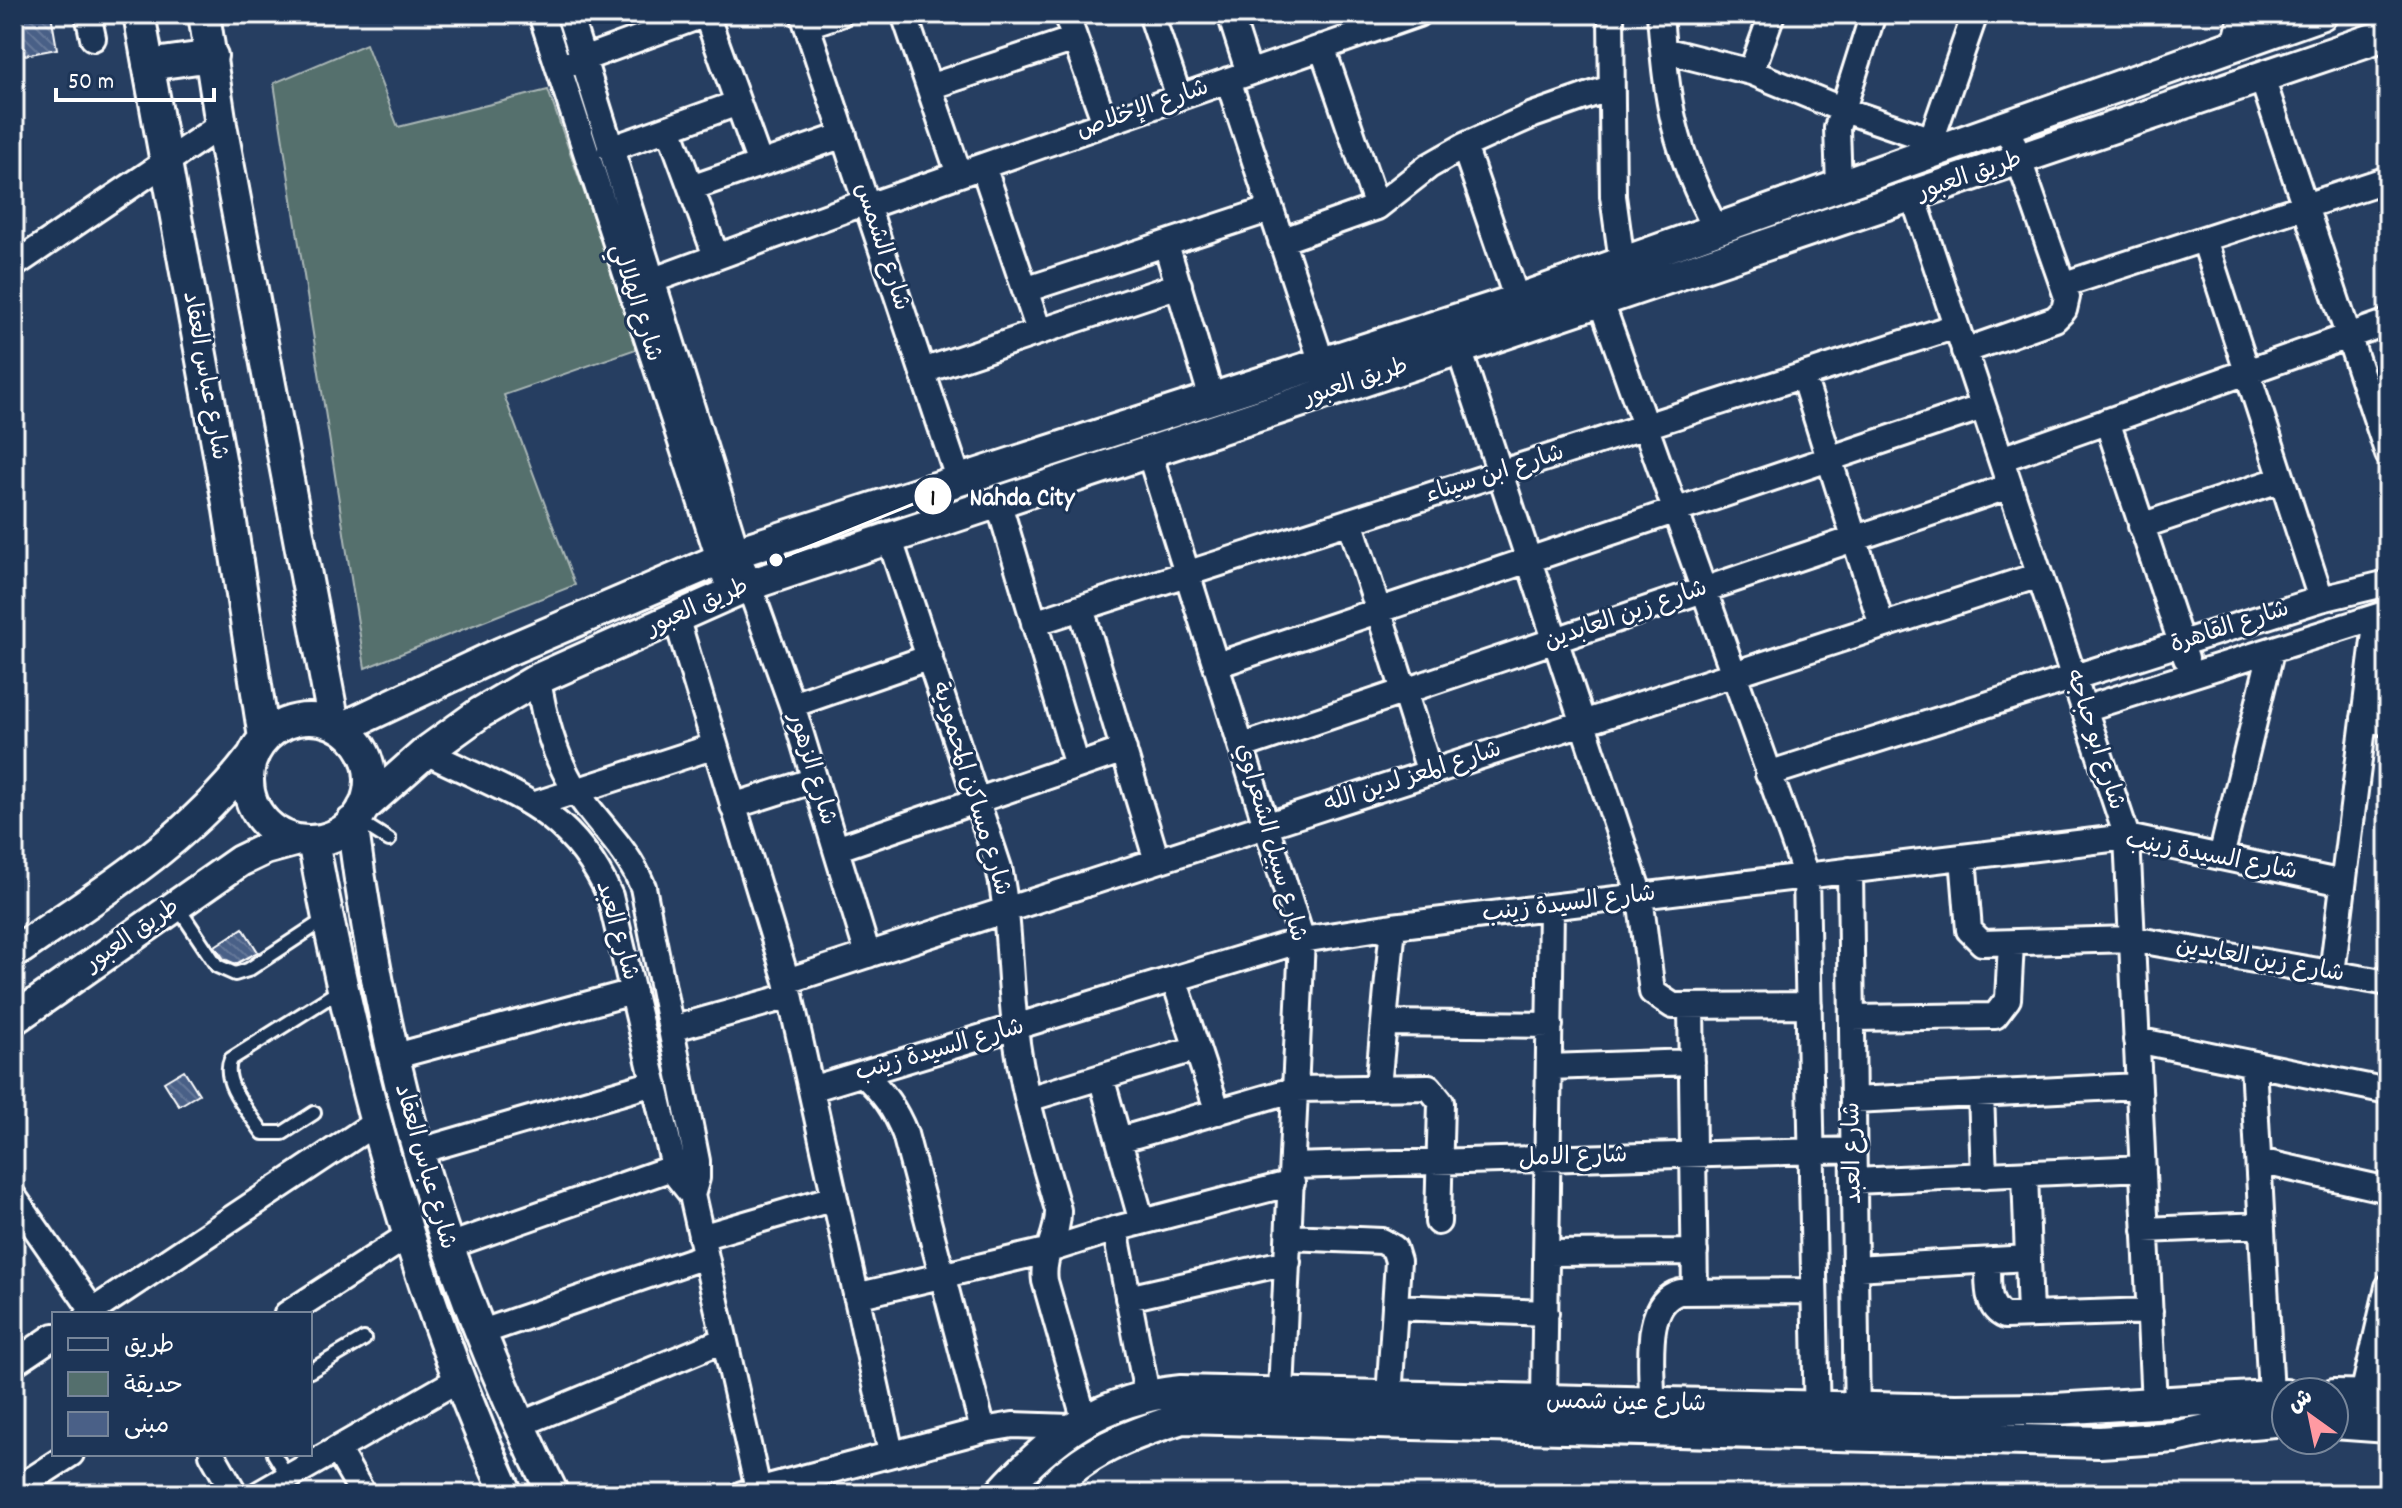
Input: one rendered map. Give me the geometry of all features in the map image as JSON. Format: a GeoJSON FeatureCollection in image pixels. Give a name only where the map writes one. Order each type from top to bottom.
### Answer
{"type":"FeatureCollection","features":[{"type":"Feature","properties":{"kind":"street"},"geometry":{"type":"LineString","coordinates":[[88,14],[93,38]]}},
{"type":"Feature","properties":{"kind":"street","name":"شارع عباس العقاد"},"geometry":{"type":"LineString","coordinates":[[139,14],[228,503],[258,748]]}},
{"type":"Feature","properties":{"kind":"street"},"geometry":{"type":"LineString","coordinates":[[204,14],[221,125],[338,726]]}},
{"type":"Feature","properties":{"kind":"street","name":"شارع الهلالي"},"geometry":{"type":"LineString","coordinates":[[541,14],[739,589]]}},
{"type":"Feature","properties":{"kind":"street","name":"شارع الهلالي"},"geometry":{"type":"LineString","coordinates":[[569,14],[651,281],[728,556]]}},
{"type":"Feature","properties":{"kind":"street"},"geometry":{"type":"LineString","coordinates":[[805,20],[840,14]]}},
{"type":"Feature","properties":{"kind":"street"},"geometry":{"type":"LineString","coordinates":[[904,14],[959,174]]}},
{"type":"Feature","properties":{"kind":"street"},"geometry":{"type":"LineString","coordinates":[[1066,14],[1105,123]]}},
{"type":"Feature","properties":{"kind":"street"},"geometry":{"type":"LineString","coordinates":[[1151,14],[1179,97]]}},
{"type":"Feature","properties":{"kind":"street"},"geometry":{"type":"LineString","coordinates":[[1230,14],[1238,77],[1271,209],[1322,363]]}},
{"type":"Feature","properties":{"kind":"street","name":"شارع الإخلاص"},"geometry":{"type":"LineString","coordinates":[[651,281],[1238,77],[1388,19],[1418,14]]}},
{"type":"Feature","properties":{"kind":"street"},"geometry":{"type":"LineString","coordinates":[[1611,14],[1613,196],[1622,262]]}},
{"type":"Feature","properties":{"kind":"street"},"geometry":{"type":"LineString","coordinates":[[1660,14],[1666,95],[1679,148],[1717,231]]}},
{"type":"Feature","properties":{"kind":"street"},"geometry":{"type":"LineString","coordinates":[[1751,72],[1772,14]]}},
{"type":"Feature","properties":{"kind":"street"},"geometry":{"type":"LineString","coordinates":[[1839,186],[1836,148],[1841,109],[1873,14]]}},
{"type":"Feature","properties":{"kind":"street"},"geometry":{"type":"LineString","coordinates":[[1663,50],[1751,72],[1929,147],[1975,14]]}},
{"type":"Feature","properties":{"kind":"street"},"geometry":{"type":"LineString","coordinates":[[2235,44],[2243,14]]}},
{"type":"Feature","properties":{"kind":"street","name":"طريق العبور"},"geometry":{"type":"LineString","coordinates":[[338,726],[728,556],[1517,300],[1839,186],[1929,147],[2007,126],[2322,14]]}},
{"type":"Feature","properties":{"kind":"street"},"geometry":{"type":"LineString","coordinates":[[558,68],[696,16],[738,103],[760,164]]}},
{"type":"Feature","properties":{"kind":"street","name":"شارع الشمس"},"geometry":{"type":"LineString","coordinates":[[805,20],[959,481]]}},
{"type":"Feature","properties":{"kind":"street","name":"طريق العبور"},"geometry":{"type":"LineString","coordinates":[[357,816],[426,752],[480,713],[538,679],[739,589],[1601,302],[2388,34]]}},
{"type":"Feature","properties":{"kind":"street"},"geometry":{"type":"LineString","coordinates":[[929,87],[1075,39]]}},
{"type":"Feature","properties":{"kind":"street"},"geometry":{"type":"LineString","coordinates":[[1322,47],[1377,207]]}},
{"type":"Feature","properties":{"kind":"street"},"geometry":{"type":"LineString","coordinates":[[148,65],[212,56]]}},
{"type":"Feature","properties":{"kind":"street"},"geometry":{"type":"LineString","coordinates":[[2262,78],[2388,454]]}},
{"type":"Feature","properties":{"kind":"street"},"geometry":{"type":"LineString","coordinates":[[1281,241],[1377,207],[1429,166],[1464,146],[1533,115],[1610,88]]}},
{"type":"Feature","properties":{"kind":"street"},"geometry":{"type":"LineString","coordinates":[[610,149],[738,103]]}},
{"type":"Feature","properties":{"kind":"street"},"geometry":{"type":"LineString","coordinates":[[14,265],[221,125]]}},
{"type":"Feature","properties":{"kind":"street"},"geometry":{"type":"LineString","coordinates":[[1964,351],[2055,319],[2064,310],[2067,297],[2065,284],[2007,126]]}},
{"type":"Feature","properties":{"kind":"street"},"geometry":{"type":"LineString","coordinates":[[669,128],[716,256]]}},
{"type":"Feature","properties":{"kind":"street"},"geometry":{"type":"LineString","coordinates":[[691,188],[844,135]]}},
{"type":"Feature","properties":{"kind":"street"},"geometry":{"type":"LineString","coordinates":[[1464,146],[1517,300]]}},
{"type":"Feature","properties":{"kind":"street"},"geometry":{"type":"LineString","coordinates":[[983,166],[1039,331]]}},
{"type":"Feature","properties":{"kind":"street"},"geometry":{"type":"LineString","coordinates":[[2065,284],[2388,179]]}},
{"type":"Feature","properties":{"kind":"street","name":"شارع ابو حباجه"},"geometry":{"type":"LineString","coordinates":[[1913,196],[2127,837],[2154,1404]]}},
{"type":"Feature","properties":{"kind":"street"},"geometry":{"type":"LineString","coordinates":[[1025,290],[1271,209]]}},
{"type":"Feature","properties":{"kind":"street"},"geometry":{"type":"LineString","coordinates":[[2204,239],[2321,599]]}},
{"type":"Feature","properties":{"kind":"street"},"geometry":{"type":"LineString","coordinates":[[1166,244],[1212,399]]}},
{"type":"Feature","properties":{"kind":"street"},"geometry":{"type":"LineString","coordinates":[[923,371],[1179,285]]}},
{"type":"Feature","properties":{"kind":"street","name":"شارع العبد"},"geometry":{"type":"LineString","coordinates":[[1601,302],[1806,876],[1817,1421]]}},
{"type":"Feature","properties":{"kind":"street"},"geometry":{"type":"LineString","coordinates":[[2001,459],[2388,322]]}},
{"type":"Feature","properties":{"kind":"street","name":"شارع ابن سيناء"},"geometry":{"type":"LineString","coordinates":[[1034,623],[1956,326]]}},
{"type":"Feature","properties":{"kind":"street"},"geometry":{"type":"LineString","coordinates":[[1459,349],[1640,896],[1652,992],[1665,1003],[1691,1006],[1809,1005]]}},
{"type":"Feature","properties":{"kind":"street"},"geometry":{"type":"LineString","coordinates":[[1803,376],[1882,626]]}},
{"type":"Feature","properties":{"kind":"street"},"geometry":{"type":"LineString","coordinates":[[1217,665],[1983,407]]}},
{"type":"Feature","properties":{"kind":"street"},"geometry":{"type":"LineString","coordinates":[[2107,421],[2192,676]]}},
{"type":"Feature","properties":{"kind":"street","name":"شارع سبيل الشعراوي"},"geometry":{"type":"LineString","coordinates":[[1149,452],[1302,940],[1281,1392]]}},
{"type":"Feature","properties":{"kind":"street"},"geometry":{"type":"LineString","coordinates":[[2141,526],[2282,479]]}},
{"type":"Feature","properties":{"kind":"street","name":"شارع زين العابدين"},"geometry":{"type":"LineString","coordinates":[[1243,746],[2010,486]]}},
{"type":"Feature","properties":{"kind":"street"},"geometry":{"type":"LineString","coordinates":[[998,501],[1077,766]]}},
{"type":"Feature","properties":{"kind":"street"},"geometry":{"type":"LineString","coordinates":[[1350,521],[1430,773]]}},
{"type":"Feature","properties":{"kind":"street","name":"شارع مساكن المحمودية"},"geometry":{"type":"LineString","coordinates":[[889,537],[999,868],[1007,912],[1015,1029],[1028,1099],[1058,1210],[1058,1224],[1046,1251],[1045,1281],[1077,1423]]}},
{"type":"Feature","properties":{"kind":"street","name":"شارع المعز لدين الله"},"geometry":{"type":"LineString","coordinates":[[671,1029],[789,989],[868,955],[2039,575]]}},
{"type":"Feature","properties":{"kind":"street","name":"شارع القاهرة"},"geometry":{"type":"LineString","coordinates":[[1768,774],[2321,599],[2388,583]]}},
{"type":"Feature","properties":{"kind":"street","name":"شارع الزهور"},"geometry":{"type":"LineString","coordinates":[[739,589],[792,705],[868,955]]}},
{"type":"Feature","properties":{"kind":"street"},"geometry":{"type":"LineString","coordinates":[[1081,608],[1157,861]]}},
{"type":"Feature","properties":{"kind":"street"},"geometry":{"type":"LineString","coordinates":[[2332,973],[2364,718],[2382,615]]}},
{"type":"Feature","properties":{"kind":"street","name":"شارع القاهرة"},"geometry":{"type":"LineString","coordinates":[[2084,709],[2382,615]]}},
{"type":"Feature","properties":{"kind":"street"},"geometry":{"type":"LineString","coordinates":[[676,617],[789,989],[891,1453]]}},
{"type":"Feature","properties":{"kind":"street"},"geometry":{"type":"LineString","coordinates":[[2221,857],[2271,652]]}},
{"type":"Feature","properties":{"kind":"street"},"geometry":{"type":"LineString","coordinates":[[792,705],[930,657]]}},
{"type":"Feature","properties":{"kind":"street","name":"شارع العبد"},"geometry":{"type":"LineString","coordinates":[[538,679],[544,718],[557,755],[575,790],[624,848],[643,887],[671,1029],[685,1164]]}},
{"type":"Feature","properties":{"kind":"street"},"geometry":{"type":"LineString","coordinates":[[2364,718],[2388,723]]}},
{"type":"Feature","properties":{"kind":"street"},"geometry":{"type":"LineString","coordinates":[[14,953],[187,830],[222,796],[258,748],[297,720],[316,719],[338,726],[356,740],[370,773],[357,816],[334,835],[305,841],[277,833],[256,810],[247,779],[258,748]]}},
{"type":"Feature","properties":{"kind":"street"},"geometry":{"type":"LineString","coordinates":[[533,805],[715,746]]}},
{"type":"Feature","properties":{"kind":"street"},"geometry":{"type":"LineString","coordinates":[[836,849],[1124,750]]}},
{"type":"Feature","properties":{"kind":"street","name":"شارع العبد"},"geometry":{"type":"LineString","coordinates":[[426,752],[551,814],[569,831],[600,872],[610,896],[654,1083],[685,1164],[697,1178],[692,1195],[724,1340],[750,1492]]}},
{"type":"Feature","properties":{"kind":"street"},"geometry":{"type":"LineString","coordinates":[[733,806],[815,780]]}},
{"type":"Feature","properties":{"kind":"street","name":"شارع عباس العقاد"},"geometry":{"type":"LineString","coordinates":[[357,816],[376,984],[416,1152],[446,1247],[479,1333],[553,1494]]}},
{"type":"Feature","properties":{"kind":"street","name":"شارع السيدة زينب"},"geometry":{"type":"LineString","coordinates":[[811,1089],[1302,940],[1393,926],[2127,837],[2343,883]]}},
{"type":"Feature","properties":{"kind":"street","name":"شارع عباس العقاد"},"geometry":{"type":"LineString","coordinates":[[305,841],[327,918],[375,1123],[409,1235],[459,1379],[507,1494]]}},
{"type":"Feature","properties":{"kind":"street","name":"طريق العبور"},"geometry":{"type":"LineString","coordinates":[[14,1019],[240,861],[305,841]]}},
{"type":"Feature","properties":{"kind":"street","name":"شارع زين العابدين"},"geometry":{"type":"LineString","coordinates":[[1963,857],[1972,935],[1982,943],[2132,939],[2388,983]]}},
{"type":"Feature","properties":{"kind":"street","name":"شارع العبد"},"geometry":{"type":"LineString","coordinates":[[1850,870],[1857,1422]]}},
{"type":"Feature","properties":{"kind":"street"},"geometry":{"type":"LineString","coordinates":[[1544,1402],[1551,907]]}},
{"type":"Feature","properties":{"kind":"street"},"geometry":{"type":"LineString","coordinates":[[1378,1087],[1393,926]]}},
{"type":"Feature","properties":{"kind":"street"},"geometry":{"type":"LineString","coordinates":[[1852,1018],[1995,1016],[2008,999],[2011,944]]}},
{"type":"Feature","properties":{"kind":"street"},"geometry":{"type":"LineString","coordinates":[[1174,979],[1218,1112]]}},
{"type":"Feature","properties":{"kind":"street"},"geometry":{"type":"LineString","coordinates":[[392,1057],[633,992]]}},
{"type":"Feature","properties":{"kind":"street"},"geometry":{"type":"LineString","coordinates":[[1691,1006],[1695,1292]]}},
{"type":"Feature","properties":{"kind":"street"},"geometry":{"type":"LineString","coordinates":[[1384,1023],[1550,1025]]}},
{"type":"Feature","properties":{"kind":"street"},"geometry":{"type":"LineString","coordinates":[[2136,1040],[2388,1091]]}},
{"type":"Feature","properties":{"kind":"street"},"geometry":{"type":"LineString","coordinates":[[1028,1099],[1197,1048]]}},
{"type":"Feature","properties":{"kind":"street"},"geometry":{"type":"LineString","coordinates":[[1549,1067],[1692,1062]]}},
{"type":"Feature","properties":{"kind":"street"},"geometry":{"type":"LineString","coordinates":[[2253,1064],[2262,1225],[2276,1376]]}},
{"type":"Feature","properties":{"kind":"street"},"geometry":{"type":"LineString","coordinates":[[863,1074],[882,1090],[905,1134],[983,1430]]}},
{"type":"Feature","properties":{"kind":"street"},"geometry":{"type":"LineString","coordinates":[[1101,1077],[1142,1222]]}},
{"type":"Feature","properties":{"kind":"street"},"geometry":{"type":"LineString","coordinates":[[416,1152],[654,1083]]}},
{"type":"Feature","properties":{"kind":"street"},"geometry":{"type":"LineString","coordinates":[[1119,1140],[1296,1089],[1422,1086],[1439,1096],[1438,1222]]}},
{"type":"Feature","properties":{"kind":"street"},"geometry":{"type":"LineString","coordinates":[[1853,1100],[2138,1086]]}},
{"type":"Feature","properties":{"kind":"street"},"geometry":{"type":"LineString","coordinates":[[1981,1094],[1984,1176]]}},
{"type":"Feature","properties":{"kind":"street"},"geometry":{"type":"LineString","coordinates":[[14,1197],[90,1312],[124,1304],[375,1123]]}},
{"type":"Feature","properties":{"kind":"street","name":"شارع الامل"},"geometry":{"type":"LineString","coordinates":[[856,1296],[1046,1251],[1292,1174],[1440,1162],[1854,1150]]}},
{"type":"Feature","properties":{"kind":"street"},"geometry":{"type":"LineString","coordinates":[[2259,1161],[2388,1190]]}},
{"type":"Feature","properties":{"kind":"street"},"geometry":{"type":"LineString","coordinates":[[446,1247],[685,1164]]}},
{"type":"Feature","properties":{"kind":"street"},"geometry":{"type":"LineString","coordinates":[[1854,1181],[2143,1168]]}},
{"type":"Feature","properties":{"kind":"street"},"geometry":{"type":"LineString","coordinates":[[2025,1174],[2030,1315]]}},
{"type":"Feature","properties":{"kind":"street"},"geometry":{"type":"LineString","coordinates":[[479,1333],[834,1198]]}},
{"type":"Feature","properties":{"kind":"street"},"geometry":{"type":"LineString","coordinates":[[2145,1230],[2262,1225]]}},
{"type":"Feature","properties":{"kind":"street"},"geometry":{"type":"LineString","coordinates":[[1115,1229],[1147,1394]]}},
{"type":"Feature","properties":{"kind":"street"},"geometry":{"type":"LineString","coordinates":[[290,1312],[409,1235]]}},
{"type":"Feature","properties":{"kind":"street"},"geometry":{"type":"LineString","coordinates":[[1289,1237],[1389,1244],[1398,1261],[1389,1397]]}},
{"type":"Feature","properties":{"kind":"street"},"geometry":{"type":"LineString","coordinates":[[1547,1253],[1695,1252]]}},
{"type":"Feature","properties":{"kind":"street"},"geometry":{"type":"LineString","coordinates":[[1855,1268],[2028,1258]]}},
{"type":"Feature","properties":{"kind":"street"},"geometry":{"type":"LineString","coordinates":[[1988,1261],[1990,1301],[1995,1311],[2005,1316],[2150,1311]]}},
{"type":"Feature","properties":{"kind":"street"},"geometry":{"type":"LineString","coordinates":[[1128,1298],[1288,1262]]}},
{"type":"Feature","properties":{"kind":"street"},"geometry":{"type":"LineString","coordinates":[[2362,1396],[2388,1287]]}},
{"type":"Feature","properties":{"kind":"street"},"geometry":{"type":"LineString","coordinates":[[1652,1404],[1657,1307],[1671,1294],[1814,1291]]}},
{"type":"Feature","properties":{"kind":"street"},"geometry":{"type":"LineString","coordinates":[[1395,1307],[1546,1313]]}},
{"type":"Feature","properties":{"kind":"street"},"geometry":{"type":"LineString","coordinates":[[18,1352],[52,1337]]}},
{"type":"Feature","properties":{"kind":"street"},"geometry":{"type":"LineString","coordinates":[[519,1425],[724,1340]]}},
{"type":"Feature","properties":{"kind":"street"},"geometry":{"type":"LineString","coordinates":[[259,1494],[459,1379]]}},
{"type":"Feature","properties":{"kind":"street","name":"شارع عين شمس"},"geometry":{"type":"LineString","coordinates":[[1000,1494],[1029,1461],[1077,1423],[1147,1394],[1281,1392],[1652,1404],[1817,1421]]}},
{"type":"Feature","properties":{"kind":"street","name":"شارع عين شمس"},"geometry":{"type":"LineString","coordinates":[[1857,1422],[1956,1410],[2154,1404],[2270,1396]]}},
{"type":"Feature","properties":{"kind":"street","name":"شارع عين شمس"},"geometry":{"type":"LineString","coordinates":[[1047,1494],[1058,1480],[1117,1439],[1182,1418],[1857,1422],[2100,1442],[2175,1437],[2229,1425],[2270,1421]]}},
{"type":"Feature","properties":{"kind":"street"},"geometry":{"type":"LineString","coordinates":[[750,1492],[983,1430],[1013,1425],[1077,1423]]}},
{"type":"Feature","properties":{"kind":"street"},"geometry":{"type":"LineString","coordinates":[[2350,1424],[2388,1427]]}},
{"type":"Feature","properties":{"kind":"street"},"geometry":{"type":"LineString","coordinates":[[337,1449],[363,1494]]}},
{"type":"Feature","properties":{"kind":"street"},"geometry":{"type":"LineString","coordinates":[[14,1491],[68,1456]]}},
{"type":"Feature","properties":{"kind":"street"},"geometry":{"type":"LineString","coordinates":[[213,1456],[235,1494]]}},
{"type":"Feature","properties":{"kind":"lane"},"geometry":{"type":"LineString","coordinates":[[357,816],[389,840]]}},
{"type":"Feature","properties":{"kind":"lane"},"geometry":{"type":"LineString","coordinates":[[177,906],[217,966],[235,974],[248,970],[327,918]]}},
{"type":"Feature","properties":{"kind":"lane"},"geometry":{"type":"LineString","coordinates":[[314,1113],[283,1133],[263,1133],[231,1083],[228,1065],[231,1059],[342,989]]}},
{"type":"Feature","properties":{"kind":"lane"},"geometry":{"type":"LineString","coordinates":[[312,1370],[364,1339]]}},
{"type":"Feature","properties":{"kind":"lane"},"geometry":{"type":"LineString","coordinates":[[275,1456],[288,1477]]}},
{"type":"Feature","properties":{"kind":"green space"},"geometry":{"type":"Polygon","coordinates":[[[366,44],[398,127],[548,90],[639,348],[504,395],[575,585],[365,668],[274,83],[366,44]]]}},
{"type":"Feature","properties":{"kind":"building"},"geometry":{"type":"Polygon","coordinates":[[[14,14],[51,14],[57,49],[14,57],[14,14]]]}},
{"type":"Feature","properties":{"kind":"building"},"geometry":{"type":"Polygon","coordinates":[[[243,928],[258,952],[236,964],[224,959],[215,946],[243,928]]]}},
{"type":"Feature","properties":{"kind":"building"},"geometry":{"type":"Polygon","coordinates":[[[184,1070],[199,1094],[179,1106],[164,1082],[184,1070]]]}},
{"type":"Feature","properties":{"kind":"place","name":"Nahda City"},"geometry":{"type":"Point","coordinates":[776,560]}}]}
